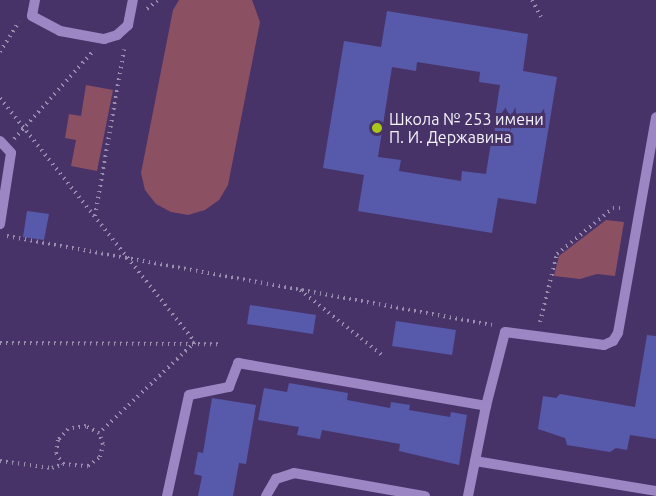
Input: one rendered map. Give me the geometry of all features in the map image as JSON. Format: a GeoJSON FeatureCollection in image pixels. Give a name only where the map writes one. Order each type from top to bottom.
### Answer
{"type":"FeatureCollection","features":[{"type":"Feature","properties":{"kind":"lane"},"geometry":{"type":"LineString","coordinates":[[35,0],[32,16],[60,31],[104,39],[117,35],[128,25],[133,0]]}},
{"type":"Feature","properties":{"kind":"lane"},"geometry":{"type":"LineString","coordinates":[[468,496],[486,406],[505,332],[537,334],[604,345],[614,341],[618,333],[656,117]]}},
{"type":"Feature","properties":{"kind":"lane"},"geometry":{"type":"LineString","coordinates":[[0,224],[11,153],[4,143]]}},
{"type":"Feature","properties":{"kind":"lane"},"geometry":{"type":"LineString","coordinates":[[167,496],[189,395],[229,387],[238,363],[486,406]]}},
{"type":"Feature","properties":{"kind":"lane"},"geometry":{"type":"LineString","coordinates":[[475,461],[656,491]]}},
{"type":"Feature","properties":{"kind":"lane"},"geometry":{"type":"LineString","coordinates":[[266,496],[276,479],[294,473],[425,496]]}},
{"type":"Feature","properties":{"kind":"path"},"geometry":{"type":"LineString","coordinates":[[532,0],[541,17]]}},
{"type":"Feature","properties":{"kind":"path"},"geometry":{"type":"LineString","coordinates":[[0,52],[24,13]]}},
{"type":"Feature","properties":{"kind":"path"},"geometry":{"type":"LineString","coordinates":[[95,216],[128,25]]}},
{"type":"Feature","properties":{"kind":"path"},"geometry":{"type":"LineString","coordinates":[[4,143],[24,128],[104,39]]}},
{"type":"Feature","properties":{"kind":"path"},"geometry":{"type":"LineString","coordinates":[[0,98],[195,342]]}},
{"type":"Feature","properties":{"kind":"path"},"geometry":{"type":"LineString","coordinates":[[537,334],[557,254],[613,208],[640,207]]}},
{"type":"Feature","properties":{"kind":"path"},"geometry":{"type":"LineString","coordinates":[[0,235],[490,324],[505,332]]}},
{"type":"Feature","properties":{"kind":"path"},"geometry":{"type":"LineString","coordinates":[[300,290],[382,355]]}},
{"type":"Feature","properties":{"kind":"path"},"geometry":{"type":"LineString","coordinates":[[99,433],[195,342]]}},
{"type":"Feature","properties":{"kind":"path"},"geometry":{"type":"LineString","coordinates":[[0,343],[195,342],[219,344]]}},
{"type":"Feature","properties":{"kind":"path"},"geometry":{"type":"LineString","coordinates":[[0,461],[52,468],[63,464],[88,466],[100,457],[103,444],[99,433],[86,426],[68,429],[58,440],[56,453],[63,464]]}},
{"type":"Feature","properties":{"kind":"shaded area"},"geometry":{"type":"Polygon","coordinates":[[[179,0],[252,0],[260,22],[228,185],[219,200],[205,210],[188,215],[171,212],[156,204],[145,190],[141,173],[173,10],[179,0]]]}},
{"type":"Feature","properties":{"kind":"shaded area"},"geometry":{"type":"Polygon","coordinates":[[[86,85],[113,90],[97,171],[71,166],[76,140],[65,138],[69,114],[81,116],[86,85]]]}},
{"type":"Feature","properties":{"kind":"shaded area"},"geometry":{"type":"Polygon","coordinates":[[[606,220],[624,222],[615,276],[597,274],[580,279],[554,276],[559,256],[606,220]]]}},
{"type":"Feature","properties":{"kind":"building"},"geometry":{"type":"Polygon","coordinates":[[[387,11],[528,34],[523,71],[557,77],[536,204],[498,198],[492,233],[358,211],[364,175],[323,168],[344,41],[381,47],[387,11]],[[417,62],[416,71],[392,67],[378,157],[401,160],[399,171],[461,181],[462,171],[486,174],[500,85],[479,82],[480,72],[417,62]]]}},
{"type":"Feature","properties":{"kind":"building"},"geometry":{"type":"Polygon","coordinates":[[[27,211],[49,214],[44,240],[23,237],[27,211]]]}},
{"type":"Feature","properties":{"kind":"building"},"geometry":{"type":"Polygon","coordinates":[[[250,305],[316,315],[313,334],[247,324],[250,305]]]}},
{"type":"Feature","properties":{"kind":"building"},"geometry":{"type":"Polygon","coordinates":[[[396,321],[456,330],[452,355],[392,346],[396,321]]]}},
{"type":"Feature","properties":{"kind":"building"},"geometry":{"type":"Polygon","coordinates":[[[647,335],[656,336],[656,439],[630,435],[627,450],[616,448],[610,452],[567,445],[565,438],[538,429],[543,396],[556,398],[560,394],[635,407],[647,335]]]}},
{"type":"Feature","properties":{"kind":"building"},"geometry":{"type":"Polygon","coordinates":[[[289,383],[348,393],[347,400],[390,408],[391,402],[410,405],[409,410],[450,417],[451,412],[467,415],[459,465],[399,451],[400,444],[322,430],[320,439],[297,435],[299,427],[258,420],[264,388],[287,392],[289,383]]]}},
{"type":"Feature","properties":{"kind":"building"},"geometry":{"type":"Polygon","coordinates":[[[212,398],[256,405],[246,464],[239,463],[233,496],[198,496],[202,476],[194,474],[198,452],[203,453],[212,398]]]}},
{"type":"Feature","properties":{"kind":"place","name":"Школа № 253 имени П. И. Державина"},"geometry":{"type":"Point","coordinates":[377,128]}}]}
